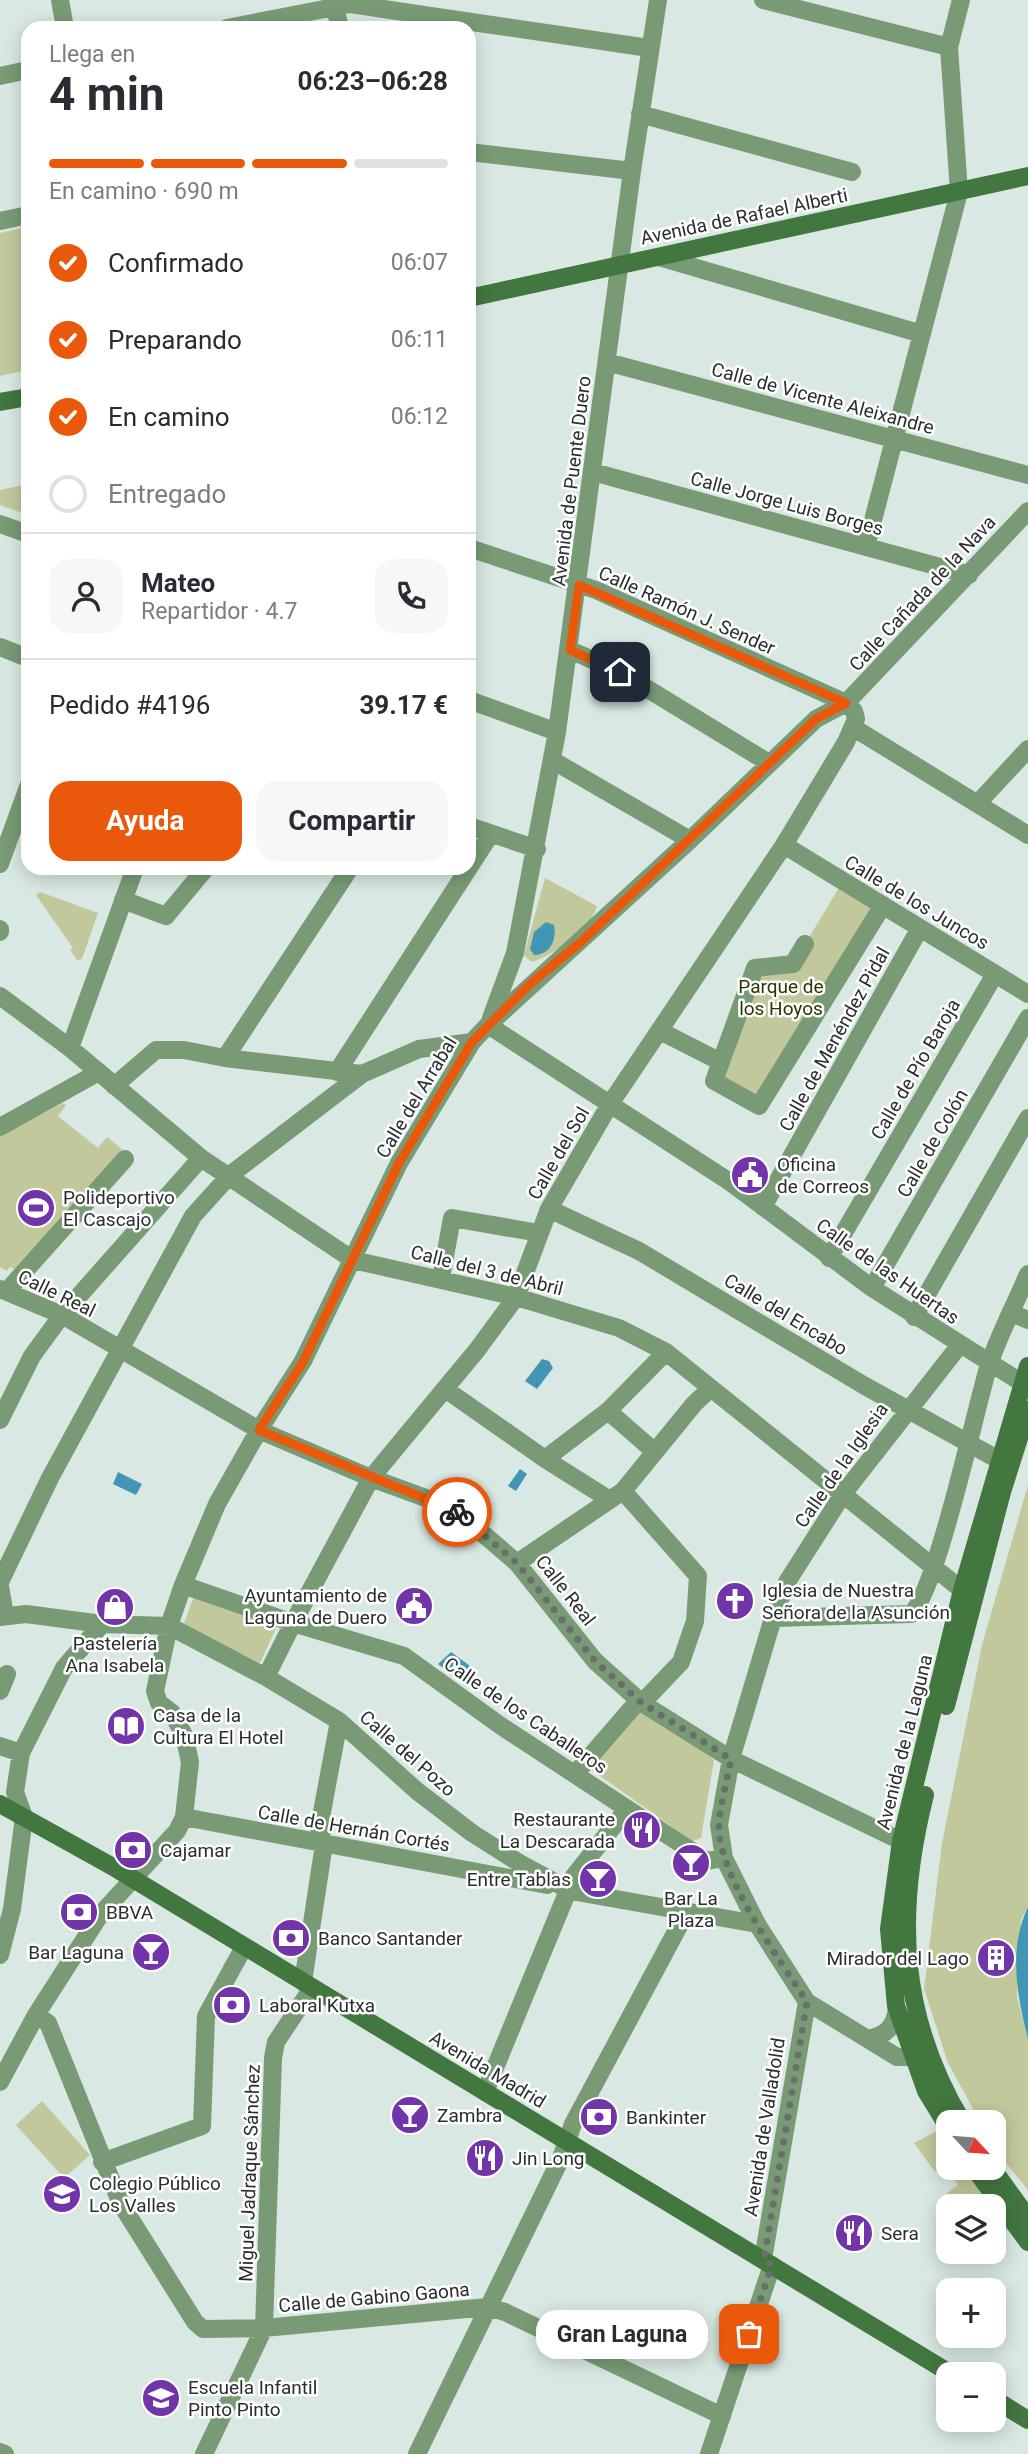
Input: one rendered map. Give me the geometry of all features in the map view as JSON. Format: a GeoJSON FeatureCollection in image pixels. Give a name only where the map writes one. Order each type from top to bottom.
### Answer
{"type":"FeatureCollection","features":[{"type":"Feature","properties":{"kind":"street"},"geometry":{"type":"LineString","coordinates":[[60,0],[64,21]]}},
{"type":"Feature","properties":{"kind":"street","name":"Avenida de Puente Duero"},"geometry":{"type":"LineString","coordinates":[[488,1025],[511,964],[537,849],[557,732],[579,585],[632,171],[658,0]]}},
{"type":"Feature","properties":{"kind":"street"},"geometry":{"type":"LineString","coordinates":[[763,0],[949,47]]}},
{"type":"Feature","properties":{"kind":"street"},"geometry":{"type":"LineString","coordinates":[[866,547],[959,192],[949,47],[961,0]]}},
{"type":"Feature","properties":{"kind":"street"},"geometry":{"type":"LineString","coordinates":[[333,3],[338,21]]}},
{"type":"Feature","properties":{"kind":"street"},"geometry":{"type":"LineString","coordinates":[[257,21],[333,3],[466,21]]}},
{"type":"Feature","properties":{"kind":"street"},"geometry":{"type":"LineString","coordinates":[[476,23],[649,48]]}},
{"type":"Feature","properties":{"kind":"street"},"geometry":{"type":"LineString","coordinates":[[0,76],[21,72]]}},
{"type":"Feature","properties":{"kind":"street"},"geometry":{"type":"LineString","coordinates":[[640,114],[852,172]]}},
{"type":"Feature","properties":{"kind":"street"},"geometry":{"type":"LineString","coordinates":[[476,153],[632,171]]}},
{"type":"Feature","properties":{"kind":"street","name":"Avenida de Rafael Alberti"},"geometry":{"type":"LineString","coordinates":[[476,296],[1028,176]]}},
{"type":"Feature","properties":{"kind":"street"},"geometry":{"type":"LineString","coordinates":[[0,221],[21,216]]}},
{"type":"Feature","properties":{"kind":"street"},"geometry":{"type":"LineString","coordinates":[[659,257],[922,334]]}},
{"type":"Feature","properties":{"kind":"street","name":"Calle de Vicente Aleixandre"},"geometry":{"type":"LineString","coordinates":[[607,362],[1028,475]]}},
{"type":"Feature","properties":{"kind":"street"},"geometry":{"type":"LineString","coordinates":[[0,402],[21,398]]}},
{"type":"Feature","properties":{"kind":"street","name":"Calle Jorge Luis Borges"},"geometry":{"type":"LineString","coordinates":[[593,472],[969,575]]}},
{"type":"Feature","properties":{"kind":"street","name":"Calle Cañada de la Nava"},"geometry":{"type":"LineString","coordinates":[[846,703],[1028,512]]}},
{"type":"Feature","properties":{"kind":"street"},"geometry":{"type":"LineString","coordinates":[[0,524],[21,532]]}},
{"type":"Feature","properties":{"kind":"street","name":"Calle Ramón J. Sender"},"geometry":{"type":"LineString","coordinates":[[476,550],[579,585],[846,703]]}},
{"type":"Feature","properties":{"kind":"street"},"geometry":{"type":"LineString","coordinates":[[0,647],[21,655]]}},
{"type":"Feature","properties":{"kind":"street"},"geometry":{"type":"LineString","coordinates":[[570,650],[620,672],[769,762]]}},
{"type":"Feature","properties":{"kind":"street"},"geometry":{"type":"LineString","coordinates":[[476,703],[557,732]]}},
{"type":"Feature","properties":{"kind":"street"},"geometry":{"type":"LineString","coordinates":[[846,703],[854,711],[853,728],[1028,835]]}},
{"type":"Feature","properties":{"kind":"street","name":"Calle del Arrabal"},"geometry":{"type":"LineString","coordinates":[[184,1817],[190,1762],[184,1735],[172,1713],[159,1703],[155,1691],[169,1626],[217,1504],[259,1430],[303,1362],[399,1163],[472,1042],[488,1025],[529,985],[582,941],[816,719],[846,703]]}},
{"type":"Feature","properties":{"kind":"street","name":"Calle del Sol"},"geometry":{"type":"LineString","coordinates":[[267,1677],[371,1478],[445,1389],[516,1297],[549,1209],[610,1104],[784,845],[853,728]]}},
{"type":"Feature","properties":{"kind":"street"},"geometry":{"type":"LineString","coordinates":[[977,804],[1028,749]]}},
{"type":"Feature","properties":{"kind":"street"},"geometry":{"type":"LineString","coordinates":[[552,760],[690,839]]}},
{"type":"Feature","properties":{"kind":"street"},"geometry":{"type":"LineString","coordinates":[[0,864],[21,806]]}},
{"type":"Feature","properties":{"kind":"street"},"geometry":{"type":"LineString","coordinates":[[476,829],[537,849]]}},
{"type":"Feature","properties":{"kind":"street"},"geometry":{"type":"LineString","coordinates":[[476,857],[490,835]]}},
{"type":"Feature","properties":{"kind":"street","name":"Calle de los Juncos"},"geometry":{"type":"LineString","coordinates":[[784,845],[1028,994]]}},
{"type":"Feature","properties":{"kind":"street"},"geometry":{"type":"LineString","coordinates":[[70,1048],[132,875]]}},
{"type":"Feature","properties":{"kind":"street"},"geometry":{"type":"LineString","coordinates":[[123,900],[166,916],[200,875]]}},
{"type":"Feature","properties":{"kind":"street"},"geometry":{"type":"LineString","coordinates":[[225,1058],[345,875]]}},
{"type":"Feature","properties":{"kind":"street"},"geometry":{"type":"LineString","coordinates":[[337,1072],[464,875]]}},
{"type":"Feature","properties":{"kind":"street"},"geometry":{"type":"LineString","coordinates":[[805,944],[793,964],[755,968],[714,1081],[758,1106],[883,905]]}},
{"type":"Feature","properties":{"kind":"street","name":"Calle de Menéndez Pidal"},"geometry":{"type":"LineString","coordinates":[[763,1207],[920,928]]}},
{"type":"Feature","properties":{"kind":"street"},"geometry":{"type":"LineString","coordinates":[[511,964],[520,978],[529,985]]}},
{"type":"Feature","properties":{"kind":"street","name":"Calle de Pío Baroja"},"geometry":{"type":"LineString","coordinates":[[829,1258],[995,974]]}},
{"type":"Feature","properties":{"kind":"street","name":"Calle del 3 de Abril"},"geometry":{"type":"LineString","coordinates":[[0,996],[70,1048],[201,1158],[353,1260],[516,1297],[619,1328],[666,1352],[962,1590]]}},
{"type":"Feature","properties":{"kind":"street","name":"Calle de Colón"},"geometry":{"type":"LineString","coordinates":[[872,1288],[1028,1018]]}},
{"type":"Feature","properties":{"kind":"street","name":"Calle de las Huertas"},"geometry":{"type":"LineString","coordinates":[[488,1025],[763,1207],[829,1258],[914,1317],[1021,1383]]}},
{"type":"Feature","properties":{"kind":"street"},"geometry":{"type":"LineString","coordinates":[[660,1031],[721,1062]]}},
{"type":"Feature","properties":{"kind":"street"},"geometry":{"type":"LineString","coordinates":[[169,1626],[102,1624],[26,1614],[3,1616],[0,1584],[50,1478],[193,1216],[230,1175],[362,1074],[419,1049],[472,1042]]}},
{"type":"Feature","properties":{"kind":"street"},"geometry":{"type":"LineString","coordinates":[[114,1086],[156,1050],[184,1050],[225,1058],[362,1074]]}},
{"type":"Feature","properties":{"kind":"street"},"geometry":{"type":"LineString","coordinates":[[0,1127],[99,1072]]}},
{"type":"Feature","properties":{"kind":"street"},"geometry":{"type":"LineString","coordinates":[[914,1317],[1028,1118]]}},
{"type":"Feature","properties":{"kind":"street"},"geometry":{"type":"LineString","coordinates":[[0,1420],[32,1356],[62,1315],[201,1158]]}},
{"type":"Feature","properties":{"kind":"street"},"geometry":{"type":"LineString","coordinates":[[4,1290],[125,1159]]}},
{"type":"Feature","properties":{"kind":"street","name":"Calle del Encabo"},"geometry":{"type":"LineString","coordinates":[[549,1209],[639,1251],[906,1409],[999,1460]]}},
{"type":"Feature","properties":{"kind":"street"},"geometry":{"type":"LineString","coordinates":[[441,1278],[452,1218],[539,1233]]}},
{"type":"Feature","properties":{"kind":"street"},"geometry":{"type":"LineString","coordinates":[[773,1618],[911,1614],[919,1607],[934,1567],[989,1365],[1020,1316],[1028,1274]]}},
{"type":"Feature","properties":{"kind":"street","name":"Calle Real"},"geometry":{"type":"LineString","coordinates":[[4,1290],[62,1315],[259,1430],[371,1478],[453,1508],[517,1563],[595,1661],[640,1701],[731,1759],[901,1841]]}},
{"type":"Feature","properties":{"kind":"street","name":"Calle de la Iglesia"},"geometry":{"type":"LineString","coordinates":[[807,2002],[757,1924],[724,1858],[719,1825],[731,1759],[773,1618],[787,1582],[843,1494],[906,1409],[959,1346]]}},
{"type":"Feature","properties":{"kind":"street"},"geometry":{"type":"LineString","coordinates":[[545,1459],[608,1411],[666,1352]]}},
{"type":"Feature","properties":{"kind":"street","name":"Avenida de la Laguna"},"geometry":{"type":"LineString","coordinates":[[955,2110],[920,2054],[897,2009],[890,1929],[901,1841],[962,1590],[1028,1366]]}},
{"type":"Feature","properties":{"kind":"street"},"geometry":{"type":"LineString","coordinates":[[517,1563],[616,1496],[694,1404],[712,1388]]}},
{"type":"Feature","properties":{"kind":"street"},"geometry":{"type":"LineString","coordinates":[[445,1389],[545,1459],[616,1496],[698,1576],[695,1621],[681,1662],[640,1701],[575,1774]]}},
{"type":"Feature","properties":{"kind":"street","name":"Avenida de la Laguna"},"geometry":{"type":"LineString","coordinates":[[938,2110],[926,2091],[906,1964],[905,1915],[921,1810],[1002,1492],[1028,1409]]}},
{"type":"Feature","properties":{"kind":"street"},"geometry":{"type":"LineString","coordinates":[[608,1411],[655,1452]]}},
{"type":"Feature","properties":{"kind":"street","name":"Calle de los Caballeros"},"geometry":{"type":"LineString","coordinates":[[183,1585],[293,1623],[404,1656],[707,1861],[724,1858]]}},
{"type":"Feature","properties":{"kind":"street"},"geometry":{"type":"LineString","coordinates":[[0,1955],[6,1907],[24,1817],[15,1792],[21,1753],[64,1668],[102,1624]]}},
{"type":"Feature","properties":{"kind":"street","name":"Calle del Pozo"},"geometry":{"type":"LineString","coordinates":[[169,1626],[267,1677],[339,1721],[417,1791],[518,1871]]}},
{"type":"Feature","properties":{"kind":"street"},"geometry":{"type":"LineString","coordinates":[[0,1691],[7,1674]]}},
{"type":"Feature","properties":{"kind":"street"},"geometry":{"type":"LineString","coordinates":[[307,1985],[324,1844],[319,1828],[339,1721]]}},
{"type":"Feature","properties":{"kind":"street"},"geometry":{"type":"LineString","coordinates":[[0,1746],[21,1753]]}},
{"type":"Feature","properties":{"kind":"street","name":"Avenida Madrid"},"geometry":{"type":"LineString","coordinates":[[0,1804],[132,1879],[936,2365]]}},
{"type":"Feature","properties":{"kind":"street"},"geometry":{"type":"LineString","coordinates":[[485,2091],[571,1891],[574,1875],[627,1809]]}},
{"type":"Feature","properties":{"kind":"street"},"geometry":{"type":"LineString","coordinates":[[0,2082],[36,2015],[100,1915],[177,1831],[184,1817]]}},
{"type":"Feature","properties":{"kind":"street","name":"Calle de Hernán Cortés"},"geometry":{"type":"LineString","coordinates":[[184,1817],[324,1844],[518,1871]]}},
{"type":"Feature","properties":{"kind":"street"},"geometry":{"type":"LineString","coordinates":[[518,1871],[571,1891],[757,1924]]}},
{"type":"Feature","properties":{"kind":"street"},"geometry":{"type":"LineString","coordinates":[[417,2454],[562,2158],[567,2141],[687,1911]]}},
{"type":"Feature","properties":{"kind":"street"},"geometry":{"type":"LineString","coordinates":[[102,2162],[202,2126],[206,2016],[244,1947]]}},
{"type":"Feature","properties":{"kind":"street","name":"Miguel Jadraque Sánchez"},"geometry":{"type":"LineString","coordinates":[[264,2328],[273,2058],[276,2042],[307,1985]]}},
{"type":"Feature","properties":{"kind":"street"},"geometry":{"type":"LineString","coordinates":[[807,2002],[897,2057],[920,2054]]}},
{"type":"Feature","properties":{"kind":"street","name":"Avenida de Valladolid"},"geometry":{"type":"LineString","coordinates":[[709,2454],[768,2262],[807,2002]]}},
{"type":"Feature","properties":{"kind":"street"},"geometry":{"type":"LineString","coordinates":[[868,2039],[883,2036],[895,2023],[897,2009]]}},
{"type":"Feature","properties":{"kind":"street","name":"Calle de Gabino Gaona"},"geometry":{"type":"LineString","coordinates":[[36,2015],[48,2023],[121,2204],[195,2322],[203,2329],[264,2328],[488,2307]]}},
{"type":"Feature","properties":{"kind":"street"},"geometry":{"type":"LineString","coordinates":[[983,2180],[1028,2242]]}},
{"type":"Feature","properties":{"kind":"street"},"geometry":{"type":"LineString","coordinates":[[1001,2180],[1028,2218]]}},
{"type":"Feature","properties":{"kind":"street"},"geometry":{"type":"LineString","coordinates":[[488,2307],[505,2312],[722,2416]]}},
{"type":"Feature","properties":{"kind":"street"},"geometry":{"type":"LineString","coordinates":[[204,2454],[264,2328]]}},
{"type":"Feature","properties":{"kind":"street"},"geometry":{"type":"LineString","coordinates":[[1006,2406],[1028,2420]]}},
{"type":"Feature","properties":{"kind":"green space"},"geometry":{"type":"Polygon","coordinates":[[[21,228],[21,372],[0,376],[0,233],[21,228]]]}},
{"type":"Feature","properties":{"kind":"green space"},"geometry":{"type":"Polygon","coordinates":[[[21,486],[21,512],[0,505],[0,490],[21,486]]]}},
{"type":"Feature","properties":{"kind":"green space"},"geometry":{"type":"Polygon","coordinates":[[[545,878],[597,906],[580,932],[551,954],[532,962],[524,955],[545,878]]]}},
{"type":"Feature","properties":{"kind":"green space","name":"Parque de los Hoyos"},"geometry":{"type":"Polygon","coordinates":[[[843,881],[879,903],[752,1102],[714,1081],[758,968],[793,964],[843,881]]]}},
{"type":"Feature","properties":{"kind":"green space"},"geometry":{"type":"Polygon","coordinates":[[[40,892],[98,913],[82,959],[77,960],[70,950],[73,948],[36,895],[40,892]]]}},
{"type":"Feature","properties":{"kind":"green space","name":"Polideportivo El Cascajo"},"geometry":{"type":"Polygon","coordinates":[[[63,1103],[66,1105],[58,1116],[98,1148],[107,1137],[122,1149],[17,1271],[10,1267],[7,1271],[0,1267],[0,1136],[63,1103]]]}},
{"type":"Feature","properties":{"kind":"green space"},"geometry":{"type":"Polygon","coordinates":[[[1028,1485],[1028,1907],[1021,1920],[1017,1997],[1028,2039],[1028,2190],[1006,2163],[1006,2110],[974,2110],[948,2063],[924,1989],[942,1843],[982,1645],[1028,1485]]]}},
{"type":"Feature","properties":{"kind":"green space"},"geometry":{"type":"Polygon","coordinates":[[[194,1596],[278,1624],[260,1663],[183,1626],[194,1596]]]}},
{"type":"Feature","properties":{"kind":"green space"},"geometry":{"type":"Polygon","coordinates":[[[639,1711],[701,1748],[714,1760],[701,1838],[692,1841],[589,1768],[639,1711]]]}},
{"type":"Feature","properties":{"kind":"green space"},"geometry":{"type":"Polygon","coordinates":[[[42,2101],[90,2155],[64,2178],[16,2125],[42,2101]]]}},
{"type":"Feature","properties":{"kind":"green space"},"geometry":{"type":"Polygon","coordinates":[[[936,2132],[935,2172],[914,2143],[936,2132]]]}},
{"type":"Feature","properties":{"kind":"green space"},"geometry":{"type":"Polygon","coordinates":[[[954,2180],[972,2180],[982,2194],[948,2194],[958,2185],[954,2180]]]}},
{"type":"Feature","properties":{"kind":"water"},"geometry":{"type":"Polygon","coordinates":[[[546,922],[554,925],[553,941],[544,952],[534,955],[530,949],[534,932],[546,922]]]}},
{"type":"Feature","properties":{"kind":"water"},"geometry":{"type":"Polygon","coordinates":[[[542,1359],[549,1361],[553,1368],[537,1389],[525,1381],[542,1359]]]}},
{"type":"Feature","properties":{"kind":"water"},"geometry":{"type":"Polygon","coordinates":[[[520,1469],[527,1474],[516,1491],[508,1486],[520,1469]]]}},
{"type":"Feature","properties":{"kind":"water"},"geometry":{"type":"Polygon","coordinates":[[[118,1472],[142,1484],[136,1495],[113,1484],[118,1472]]]}},
{"type":"Feature","properties":{"kind":"water"},"geometry":{"type":"Polygon","coordinates":[[[451,1652],[470,1666],[459,1680],[438,1664],[451,1652]]]}},
{"type":"Feature","properties":{"kind":"water"},"geometry":{"type":"Polygon","coordinates":[[[1028,1907],[1028,2039],[1018,1989],[1016,1955],[1028,1907]]]}},
{"type":"Feature","properties":{"kind":"way so far"},"geometry":{"type":"LineString","coordinates":[[457,1512],[517,1563],[595,1661],[642,1703],[731,1759],[719,1825],[724,1858],[757,1924],[807,2002],[764,2259],[772,2265],[749,2334]]}},
{"type":"Feature","properties":{"kind":"place","name":"Oficina de Correos"},"geometry":{"type":"Point","coordinates":[750,1175]}},
{"type":"Feature","properties":{"kind":"place","name":"Polideportivo El Cascajo"},"geometry":{"type":"Point","coordinates":[36,1208]}},
{"type":"Feature","properties":{"kind":"place","name":"Iglesia de Nuestra Señora de la Asunción"},"geometry":{"type":"Point","coordinates":[735,1601]}},
{"type":"Feature","properties":{"kind":"place","name":"Ayuntamiento de Laguna de Duero"},"geometry":{"type":"Point","coordinates":[414,1606]}},
{"type":"Feature","properties":{"kind":"place","name":"Pastelería Ana Isabela"},"geometry":{"type":"Point","coordinates":[115,1607]}},
{"type":"Feature","properties":{"kind":"place","name":"Casa de la Cultura El Hotel"},"geometry":{"type":"Point","coordinates":[126,1726]}},
{"type":"Feature","properties":{"kind":"place","name":"Restaurante La Descarada"},"geometry":{"type":"Point","coordinates":[642,1830]}},
{"type":"Feature","properties":{"kind":"place","name":"Cajamar"},"geometry":{"type":"Point","coordinates":[133,1850]}},
{"type":"Feature","properties":{"kind":"place","name":"Bar La Plaza"},"geometry":{"type":"Point","coordinates":[691,1863]}},
{"type":"Feature","properties":{"kind":"place","name":"Entre Tablas"},"geometry":{"type":"Point","coordinates":[598,1879]}},
{"type":"Feature","properties":{"kind":"place","name":"BBVA"},"geometry":{"type":"Point","coordinates":[79,1912]}},
{"type":"Feature","properties":{"kind":"place","name":"Banco Santander"},"geometry":{"type":"Point","coordinates":[291,1938]}},
{"type":"Feature","properties":{"kind":"place","name":"Bar Laguna"},"geometry":{"type":"Point","coordinates":[151,1952]}},
{"type":"Feature","properties":{"kind":"place","name":"Mirador del Lago"},"geometry":{"type":"Point","coordinates":[996,1958]}},
{"type":"Feature","properties":{"kind":"place","name":"Laboral Kutxa"},"geometry":{"type":"Point","coordinates":[232,2005]}},
{"type":"Feature","properties":{"kind":"place","name":"Zambra"},"geometry":{"type":"Point","coordinates":[410,2115]}},
{"type":"Feature","properties":{"kind":"place","name":"Bankinter"},"geometry":{"type":"Point","coordinates":[599,2117]}},
{"type":"Feature","properties":{"kind":"place","name":"Jin Long"},"geometry":{"type":"Point","coordinates":[485,2158]}},
{"type":"Feature","properties":{"kind":"place","name":"Colegio Público Los Valles"},"geometry":{"type":"Point","coordinates":[62,2194]}},
{"type":"Feature","properties":{"kind":"place","name":"Sera"},"geometry":{"type":"Point","coordinates":[854,2233]}},
{"type":"Feature","properties":{"kind":"place","name":"Gran Laguna"},"geometry":{"type":"Point","coordinates":[749,2334]}},
{"type":"Feature","properties":{"kind":"place","name":"Escuela Infantil Pinto Pinto"},"geometry":{"type":"Point","coordinates":[161,2398]}},
{"type":"Feature","properties":{"kind":"route"},"geometry":{"type":"LineString","coordinates":[[457,1512],[453,1508],[371,1478],[259,1430],[303,1362],[399,1163],[472,1042],[529,985],[582,941],[816,719],[846,703],[596,590],[579,585],[570,650],[620,672]]}}]}
